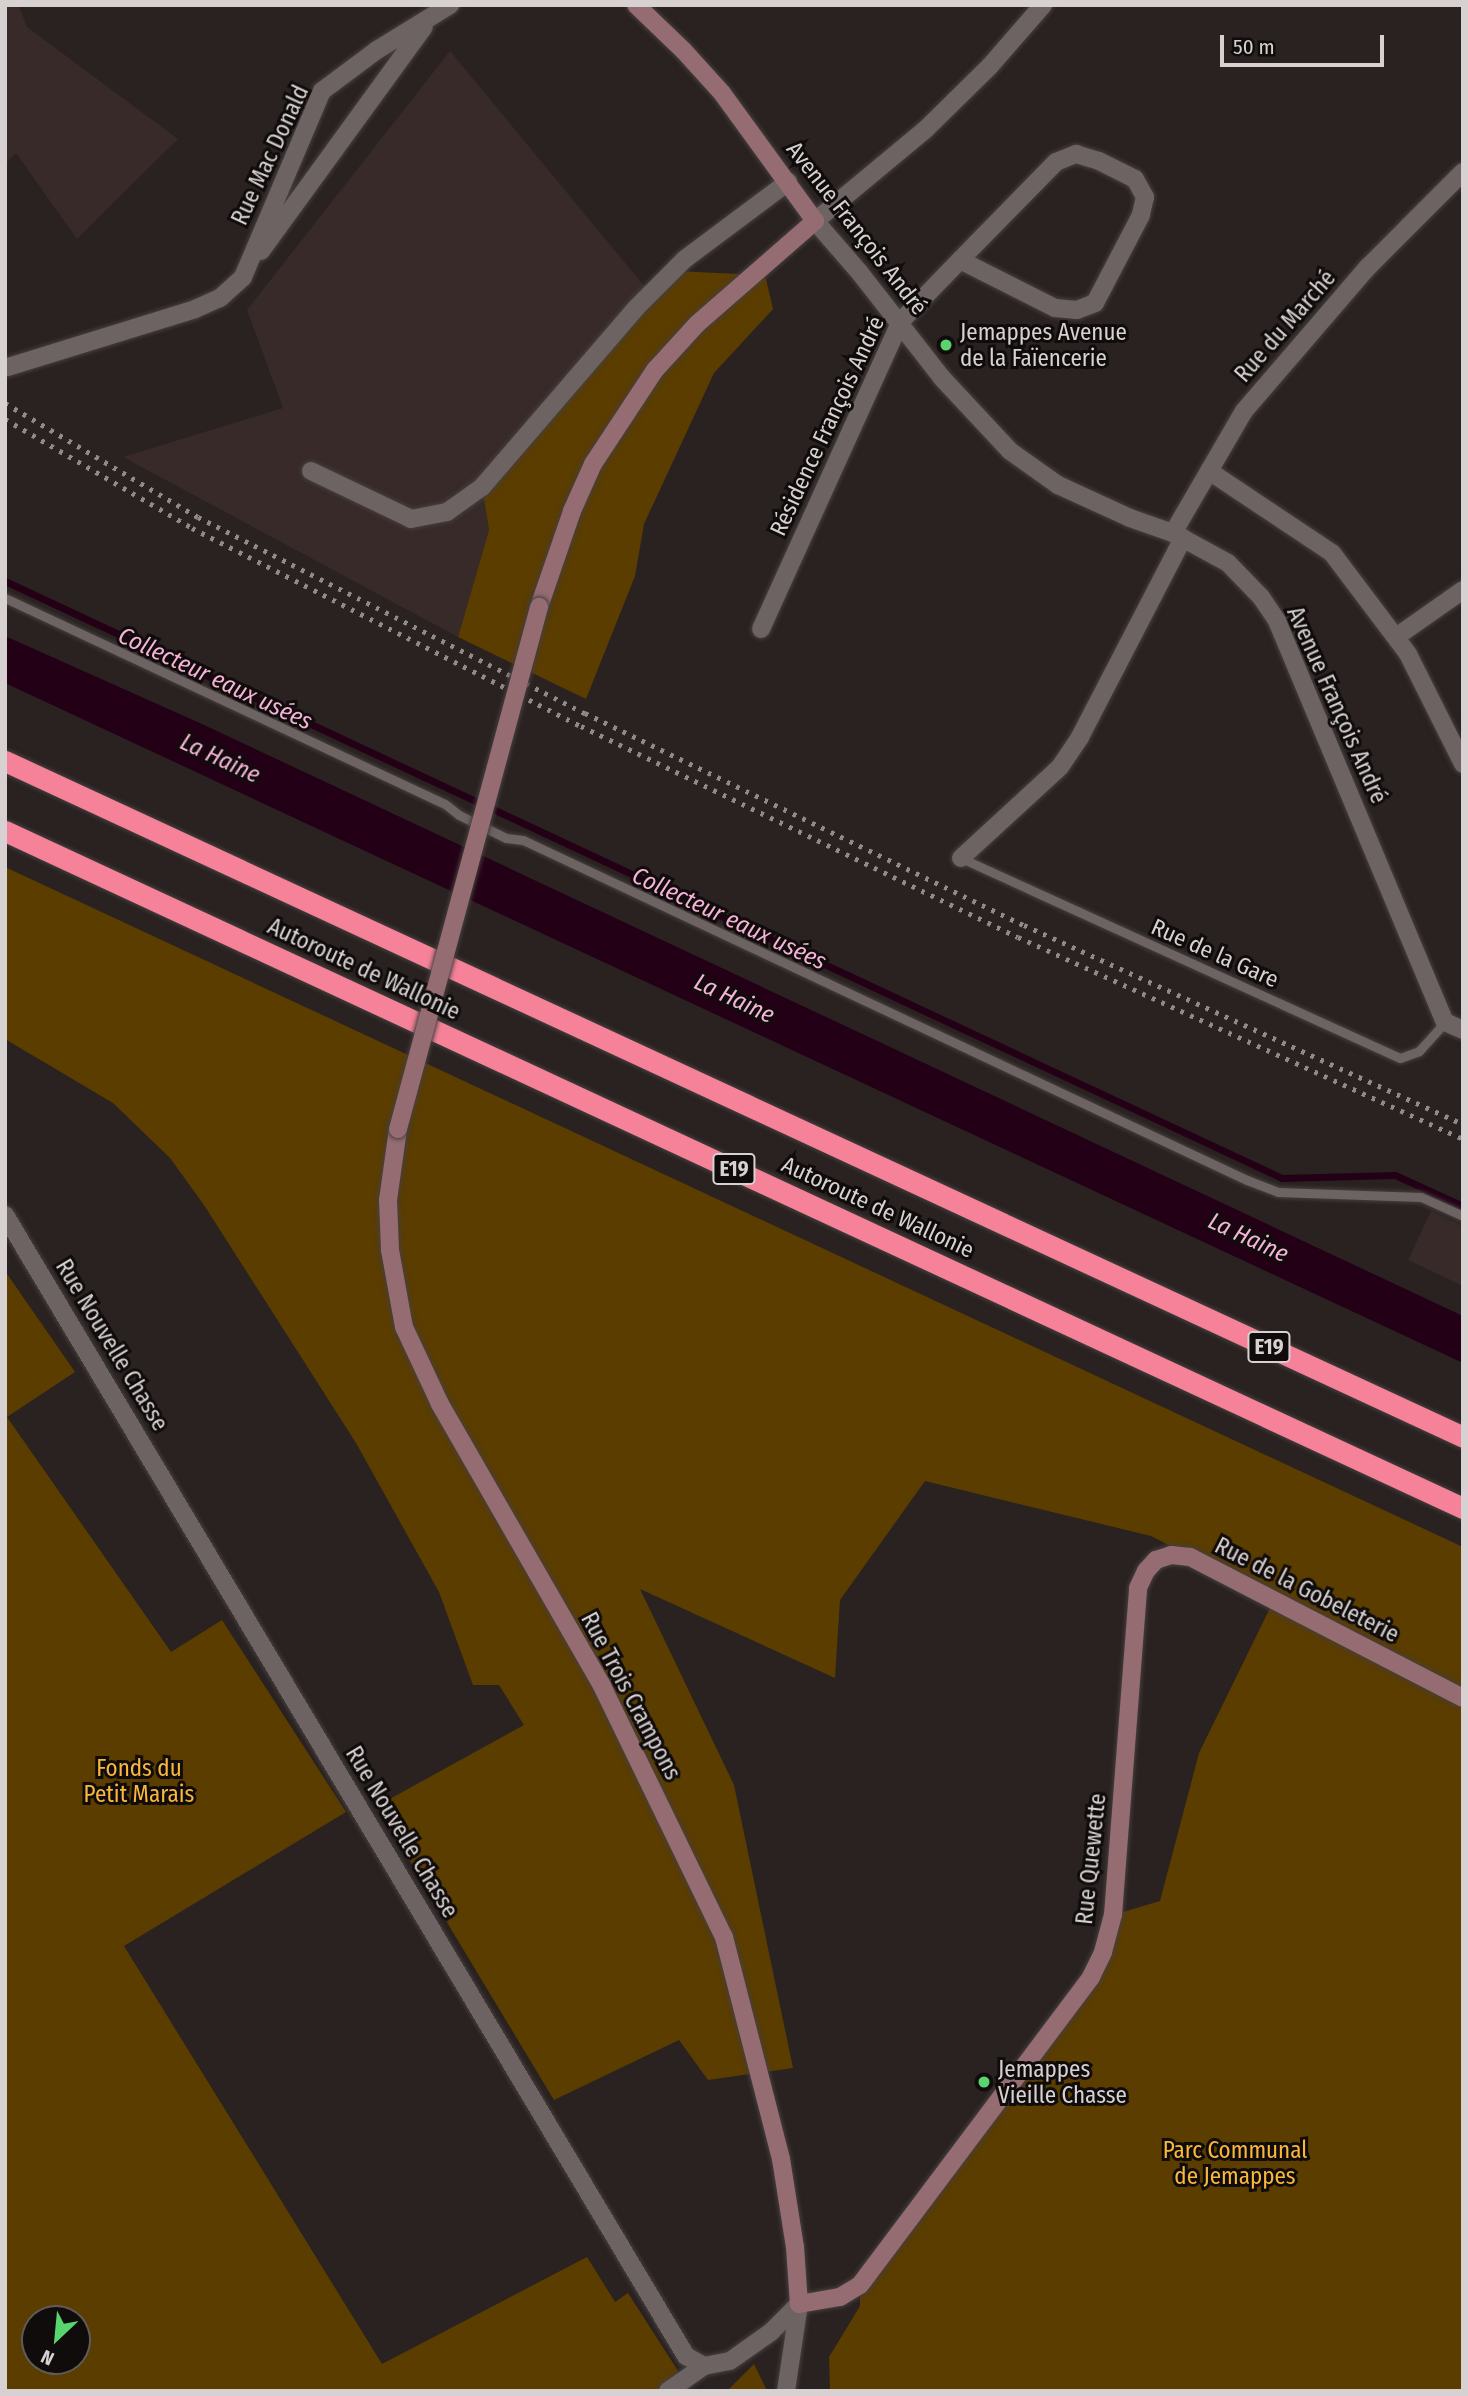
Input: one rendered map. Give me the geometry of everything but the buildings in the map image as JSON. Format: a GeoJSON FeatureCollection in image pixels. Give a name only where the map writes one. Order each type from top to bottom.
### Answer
{"type":"FeatureCollection","features":[{"type":"Feature","properties":{"kind":"highway","name":"Autoroute de Wallonie"},"geometry":{"type":"LineString","coordinates":[[5,761],[1463,1437]]}},
{"type":"Feature","properties":{"kind":"highway","name":"Autoroute de Wallonie"},"geometry":{"type":"LineString","coordinates":[[5,831],[1463,1508]]}},
{"type":"Feature","properties":{"kind":"street","name":"Rue Mac Donald"},"geometry":{"type":"LineString","coordinates":[[243,277],[322,91],[377,50],[428,22],[450,5]]}},
{"type":"Feature","properties":{"kind":"street","name":"Avenue François André"},"geometry":{"type":"LineString","coordinates":[[636,5],[683,50],[722,93],[815,221],[900,322],[951,388],[1010,451],[1058,485],[1118,513],[1178,535],[1228,563],[1261,597],[1277,621],[1445,1022]]}},
{"type":"Feature","properties":{"kind":"street"},"geometry":{"type":"LineString","coordinates":[[815,221],[926,128],[990,66],[1043,5]]}},
{"type":"Feature","properties":{"kind":"street","name":"Rue Mac Donald"},"geometry":{"type":"LineString","coordinates":[[7,366],[195,309],[220,298],[243,277],[428,22]]}},
{"type":"Feature","properties":{"kind":"street","name":"Résidence François André"},"geometry":{"type":"LineString","coordinates":[[761,629],[900,322],[960,260],[1056,162],[1076,154],[1135,178],[1145,197],[1141,215],[1095,303],[1077,310],[1055,308],[960,260]]}},
{"type":"Feature","properties":{"kind":"street","name":"Rue du Marché"},"geometry":{"type":"LineString","coordinates":[[961,858],[1059,768],[1073,747],[1209,471],[1244,411],[1367,268],[1463,172]]}},
{"type":"Feature","properties":{"kind":"street"},"geometry":{"type":"LineString","coordinates":[[312,471],[411,519],[447,512],[482,487],[636,308],[685,259],[788,183]]}},
{"type":"Feature","properties":{"kind":"street","name":"Rue Trois Crampons"},"geometry":{"type":"LineString","coordinates":[[799,2304],[796,2248],[781,2160],[724,1937],[602,1686],[440,1404],[404,1327],[394,1285],[388,1200],[398,1129],[539,607],[572,511],[593,464],[648,380],[697,324],[815,221]]}},
{"type":"Feature","properties":{"kind":"street"},"geometry":{"type":"LineString","coordinates":[[1209,471],[1332,553],[1408,654],[1463,764]]}},
{"type":"Feature","properties":{"kind":"street"},"geometry":{"type":"LineString","coordinates":[[1396,638],[1463,590]]}},
{"type":"Feature","properties":{"kind":"street"},"geometry":{"type":"LineString","coordinates":[[1445,1022],[1463,1030]]}},
{"type":"Feature","properties":{"kind":"street","name":"Rue Nouvelle Chasse"},"geometry":{"type":"LineString","coordinates":[[5,1215],[687,2356],[704,2366]]}},
{"type":"Feature","properties":{"kind":"street","name":"Rue de la Gobeleterie"},"geometry":{"type":"LineString","coordinates":[[1138,1588],[1146,1571],[1156,1560],[1171,1555],[1190,1557],[1463,1698]]}},
{"type":"Feature","properties":{"kind":"street","name":"Rue Quewette"},"geometry":{"type":"LineString","coordinates":[[799,2304],[839,2297],[860,2285],[1091,1977],[1103,1952],[1113,1915],[1138,1588]]}},
{"type":"Feature","properties":{"kind":"street"},"geometry":{"type":"LineString","coordinates":[[668,2391],[704,2366],[730,2361],[771,2332],[799,2304]]}},
{"type":"Feature","properties":{"kind":"street"},"geometry":{"type":"LineString","coordinates":[[786,2391],[799,2304]]}},
{"type":"Feature","properties":{"kind":"lane"},"geometry":{"type":"LineString","coordinates":[[5,598],[433,798],[458,815],[506,838],[523,840],[1247,1180],[1278,1192],[1421,1196],[1463,1216]]}},
{"type":"Feature","properties":{"kind":"lane","name":"Rue de la Gare"},"geometry":{"type":"LineString","coordinates":[[961,858],[1399,1058],[1419,1051],[1445,1022]]}},
{"type":"Feature","properties":{"kind":"shaded area"},"geometry":{"type":"Polygon","coordinates":[[[5,5],[18,5],[27,27],[178,139],[77,239],[16,153],[5,164],[5,5]]]}},
{"type":"Feature","properties":{"kind":"shaded area"},"geometry":{"type":"Polygon","coordinates":[[[450,51],[650,293],[482,487],[489,530],[458,637],[123,457],[283,408],[247,310],[450,51]]]}},
{"type":"Feature","properties":{"kind":"shaded area"},"geometry":{"type":"Polygon","coordinates":[[[1431,1211],[1463,1226],[1463,1286],[1408,1260],[1431,1211]]]}},
{"type":"Feature","properties":{"kind":"green space"},"geometry":{"type":"Polygon","coordinates":[[[673,271],[765,275],[773,309],[714,373],[644,524],[635,576],[586,699],[458,637],[489,530],[482,487],[673,271]]]}},
{"type":"Feature","properties":{"kind":"green space"},"geometry":{"type":"Polygon","coordinates":[[[5,867],[1463,1547],[1463,1698],[1151,1536],[925,1481],[840,1600],[835,1678],[640,1589],[734,1785],[793,2068],[708,2080],[679,2040],[554,2100],[377,1806],[524,1725],[499,1685],[473,1685],[439,1592],[356,1443],[204,1205],[170,1158],[113,1103],[5,1039],[5,867]]]}},
{"type":"Feature","properties":{"kind":"green space","name":"Fonds du Petit Marais"},"geometry":{"type":"Polygon","coordinates":[[[5,1271],[75,1372],[7,1417],[171,1652],[222,1620],[346,1812],[124,1946],[382,2364],[587,2257],[615,2302],[628,2293],[691,2391],[5,2391],[5,1271]]]}},
{"type":"Feature","properties":{"kind":"green space","name":"Parc Communal de Jemappes"},"geometry":{"type":"Polygon","coordinates":[[[1273,1602],[1463,1703],[1463,2391],[830,2391],[829,2357],[860,2306],[860,2285],[1091,1977],[1113,1915],[1160,1901],[1199,1753],[1273,1602]]]}},
{"type":"Feature","properties":{"kind":"green space"},"geometry":{"type":"Polygon","coordinates":[[[754,2364],[767,2391],[727,2391],[754,2364]]]}},
{"type":"Feature","properties":{"kind":"water","name":"La Haine"},"geometry":{"type":"Polygon","coordinates":[[[5,636],[202,724],[1463,1316],[1463,1363],[5,683],[5,636]]]}},
{"type":"Feature","properties":{"kind":"waterway","name":"Collecteur eaux usées"},"geometry":{"type":"LineString","coordinates":[[5,581],[1282,1178],[1395,1175],[1463,1206]]}},
{"type":"Feature","properties":{"kind":"railway"},"geometry":{"type":"LineString","coordinates":[[5,403],[198,517],[585,713],[1024,925],[1463,1124]]}},
{"type":"Feature","properties":{"kind":"railway"},"geometry":{"type":"LineString","coordinates":[[5,419],[192,528],[581,726],[1018,937],[1463,1139]]}},
{"type":"Feature","properties":{"kind":"place","name":"Jemappes Avenue de la Faïencerie"},"geometry":{"type":"Point","coordinates":[946,345]}},
{"type":"Feature","properties":{"kind":"place","name":"Jemappes Vieille Chasse"},"geometry":{"type":"Point","coordinates":[984,2082]}}]}
